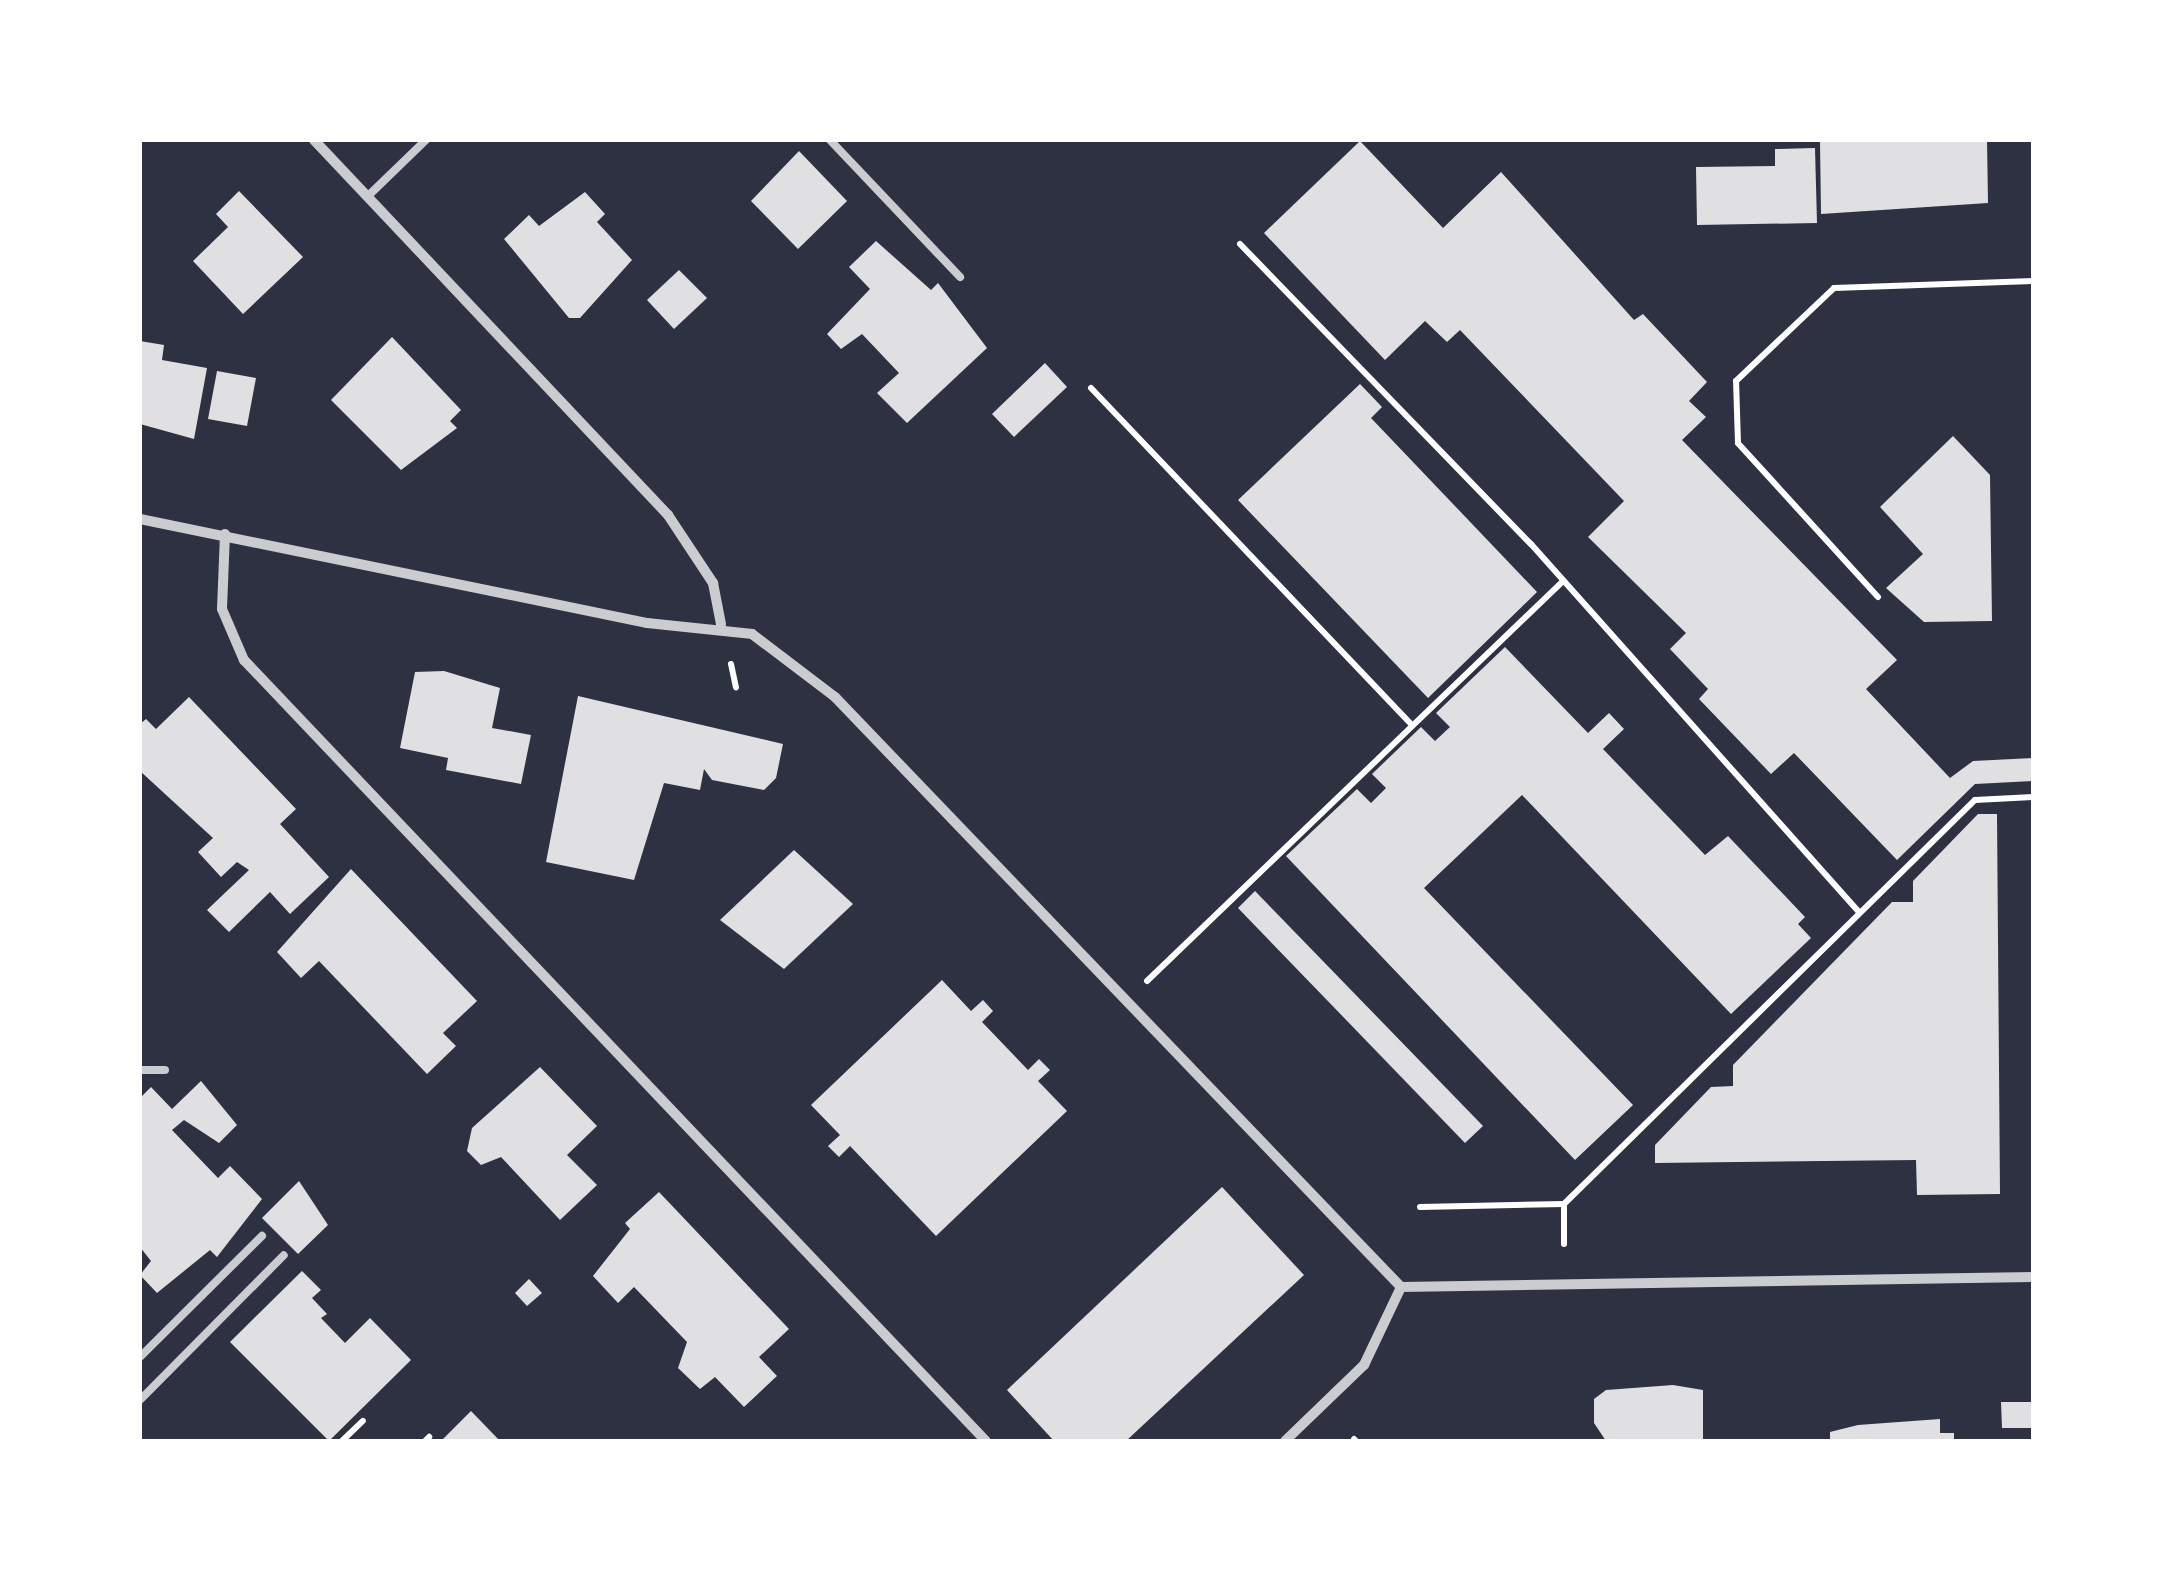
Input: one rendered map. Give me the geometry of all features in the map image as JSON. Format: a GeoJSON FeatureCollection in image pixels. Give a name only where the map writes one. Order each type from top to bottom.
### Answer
{"type":"FeatureCollection","features":[{"type":"Feature","properties":{"kind":"street"},"geometry":{"type":"LineString","coordinates":[[314,140],[668,516],[713,583],[721,624]]}},
{"type":"Feature","properties":{"kind":"street"},"geometry":{"type":"LineString","coordinates":[[140,519],[647,622],[721,624],[800,668],[1401,1287],[2033,1276]]}},
{"type":"Feature","properties":{"kind":"street"},"geometry":{"type":"LineString","coordinates":[[225,534],[222,610],[244,660],[986,1441]]}},
{"type":"Feature","properties":{"kind":"street"},"geometry":{"type":"LineString","coordinates":[[1285,1441],[1364,1365],[1401,1287]]}},
{"type":"Feature","properties":{"kind":"lane"},"geometry":{"type":"LineString","coordinates":[[368,196],[426,140]]}},
{"type":"Feature","properties":{"kind":"lane"},"geometry":{"type":"LineString","coordinates":[[830,140],[960,277]]}},
{"type":"Feature","properties":{"kind":"lane"},"geometry":{"type":"LineString","coordinates":[[140,1070],[165,1070]]}},
{"type":"Feature","properties":{"kind":"lane"},"geometry":{"type":"LineString","coordinates":[[140,1357],[262,1236]]}},
{"type":"Feature","properties":{"kind":"lane"},"geometry":{"type":"LineString","coordinates":[[140,1400],[284,1255]]}},
{"type":"Feature","properties":{"kind":"path"},"geometry":{"type":"LineString","coordinates":[[1240,244],[1562,582],[1860,912]]}},
{"type":"Feature","properties":{"kind":"path"},"geometry":{"type":"LineString","coordinates":[[1878,597],[1738,443],[1736,381],[1834,288],[2033,281]]}},
{"type":"Feature","properties":{"kind":"path"},"geometry":{"type":"LineString","coordinates":[[1091,388],[1412,725]]}},
{"type":"Feature","properties":{"kind":"path"},"geometry":{"type":"LineString","coordinates":[[1126,1000],[1562,582]]}},
{"type":"Feature","properties":{"kind":"path"},"geometry":{"type":"LineString","coordinates":[[1420,1207],[1564,1204],[1975,800],[2033,797]]}},
{"type":"Feature","properties":{"kind":"path"},"geometry":{"type":"LineString","coordinates":[[1564,1204],[1564,1244]]}},
{"type":"Feature","properties":{"kind":"path"},"geometry":{"type":"LineString","coordinates":[[342,1441],[363,1421]]}},
{"type":"Feature","properties":{"kind":"building"},"geometry":{"type":"Polygon","coordinates":[[[1987,140],[1988,203],[1821,214],[1820,142],[1987,140]]]}},
{"type":"Feature","properties":{"kind":"building"},"geometry":{"type":"Polygon","coordinates":[[[1360,141],[1443,228],[1501,172],[1634,320],[1643,314],[1707,382],[1689,401],[1706,417],[1682,440],[1897,660],[1866,689],[1950,778],[1973,761],[2033,758],[2033,781],[1975,784],[1897,860],[1794,753],[1771,774],[1699,699],[1708,689],[1670,649],[1686,633],[1588,537],[1624,501],[1460,330],[1447,342],[1425,321],[1385,360],[1264,233],[1360,141]]]}},
{"type":"Feature","properties":{"kind":"building"},"geometry":{"type":"Polygon","coordinates":[[[1815,148],[1817,223],[1697,225],[1696,167],[1775,166],[1775,149],[1815,148]]]}},
{"type":"Feature","properties":{"kind":"building"},"geometry":{"type":"Polygon","coordinates":[[[799,151],[847,201],[798,249],[751,201],[799,151]]]}},
{"type":"Feature","properties":{"kind":"building"},"geometry":{"type":"Polygon","coordinates":[[[239,191],[303,257],[243,314],[193,261],[228,227],[216,214],[239,191]]]}},
{"type":"Feature","properties":{"kind":"building"},"geometry":{"type":"Polygon","coordinates":[[[585,192],[605,214],[597,222],[632,260],[580,318],[569,318],[504,239],[529,215],[539,226],[585,192]]]}},
{"type":"Feature","properties":{"kind":"building"},"geometry":{"type":"Polygon","coordinates":[[[876,241],[931,290],[938,283],[987,348],[907,423],[877,393],[899,373],[862,334],[841,349],[827,334],[870,289],[849,267],[876,241]]]}},
{"type":"Feature","properties":{"kind":"building"},"geometry":{"type":"Polygon","coordinates":[[[679,270],[707,298],[674,329],[647,300],[679,270]]]}},
{"type":"Feature","properties":{"kind":"building"},"geometry":{"type":"Polygon","coordinates":[[[392,337],[461,410],[450,421],[457,428],[401,470],[331,400],[392,337]]]}},
{"type":"Feature","properties":{"kind":"building"},"geometry":{"type":"Polygon","coordinates":[[[140,341],[164,345],[162,360],[207,368],[194,439],[140,424],[140,341]]]}},
{"type":"Feature","properties":{"kind":"building"},"geometry":{"type":"Polygon","coordinates":[[[1045,363],[1067,387],[1014,437],[992,414],[1045,363]]]}},
{"type":"Feature","properties":{"kind":"building"},"geometry":{"type":"Polygon","coordinates":[[[217,371],[256,378],[247,426],[208,419],[217,371]]]}},
{"type":"Feature","properties":{"kind":"building"},"geometry":{"type":"Polygon","coordinates":[[[1360,384],[1382,407],[1371,418],[1537,592],[1428,698],[1238,500],[1360,384]]]}},
{"type":"Feature","properties":{"kind":"building"},"geometry":{"type":"Polygon","coordinates":[[[1953,436],[1990,475],[1992,621],[1924,622],[1886,588],[1923,554],[1880,507],[1953,436]]]}},
{"type":"Feature","properties":{"kind":"building"},"geometry":{"type":"Polygon","coordinates":[[[1505,647],[1588,733],[1609,713],[1624,729],[1603,749],[1705,855],[1728,836],[1805,917],[1798,924],[1811,938],[1731,1014],[1522,795],[1424,888],[1633,1105],[1575,1160],[1286,856],[1357,789],[1371,803],[1386,788],[1372,774],[1421,727],[1435,741],[1450,727],[1436,713],[1505,647]]]}},
{"type":"Feature","properties":{"kind":"building"},"geometry":{"type":"Polygon","coordinates":[[[444,671],[500,688],[492,728],[531,735],[521,784],[446,770],[448,758],[400,748],[415,672],[444,671]]]}},
{"type":"Feature","properties":{"kind":"building"},"geometry":{"type":"Polygon","coordinates":[[[578,696],[783,744],[776,778],[764,790],[712,780],[704,769],[700,790],[664,783],[634,880],[546,862],[578,696]]]}},
{"type":"Feature","properties":{"kind":"building"},"geometry":{"type":"Polygon","coordinates":[[[189,697],[296,809],[280,824],[329,877],[290,914],[270,892],[229,932],[207,910],[249,870],[237,862],[221,877],[198,852],[213,838],[140,771],[140,724],[146,719],[156,729],[189,697]]]}},
{"type":"Feature","properties":{"kind":"building"},"geometry":{"type":"Polygon","coordinates":[[[1978,814],[1997,814],[2000,1194],[1917,1195],[1916,1160],[1655,1163],[1655,1145],[1711,1087],[1733,1086],[1733,1065],[1892,902],[1913,902],[1913,881],[1978,814]]]}},
{"type":"Feature","properties":{"kind":"building"},"geometry":{"type":"Polygon","coordinates":[[[794,850],[853,904],[784,969],[720,920],[794,850]]]}},
{"type":"Feature","properties":{"kind":"building"},"geometry":{"type":"Polygon","coordinates":[[[351,869],[477,1001],[443,1033],[456,1046],[427,1074],[319,961],[301,978],[277,952],[351,869]]]}},
{"type":"Feature","properties":{"kind":"building"},"geometry":{"type":"Polygon","coordinates":[[[1255,891],[1483,1126],[1465,1143],[1238,908],[1255,891]]]}},
{"type":"Feature","properties":{"kind":"building"},"geometry":{"type":"Polygon","coordinates":[[[942,980],[971,1011],[983,1000],[993,1011],[982,1022],[1028,1070],[1039,1059],[1050,1070],[1038,1081],[1067,1111],[936,1236],[850,1146],[839,1157],[828,1146],[840,1135],[811,1105],[942,980]]]}},
{"type":"Feature","properties":{"kind":"building"},"geometry":{"type":"Polygon","coordinates":[[[540,1067],[597,1126],[567,1155],[597,1185],[560,1220],[501,1157],[481,1165],[467,1151],[472,1128],[540,1067]]]}},
{"type":"Feature","properties":{"kind":"building"},"geometry":{"type":"Polygon","coordinates":[[[201,1081],[237,1125],[219,1143],[184,1120],[172,1130],[218,1178],[230,1166],[262,1199],[217,1257],[210,1250],[157,1293],[140,1275],[151,1261],[140,1247],[140,1098],[151,1087],[172,1109],[201,1081]]]}},
{"type":"Feature","properties":{"kind":"building"},"geometry":{"type":"Polygon","coordinates":[[[299,1181],[328,1225],[298,1254],[262,1218],[299,1181]]]}},
{"type":"Feature","properties":{"kind":"building"},"geometry":{"type":"Polygon","coordinates":[[[1222,1187],[1304,1275],[1126,1441],[1054,1441],[1007,1390],[1222,1187]]]}},
{"type":"Feature","properties":{"kind":"building"},"geometry":{"type":"Polygon","coordinates":[[[659,1192],[789,1329],[759,1357],[777,1376],[744,1407],[715,1377],[700,1389],[678,1368],[687,1342],[634,1287],[618,1303],[593,1276],[630,1229],[625,1223],[659,1192]]]}},
{"type":"Feature","properties":{"kind":"building"},"geometry":{"type":"Polygon","coordinates":[[[302,1271],[321,1290],[312,1298],[327,1314],[321,1318],[345,1343],[370,1318],[411,1360],[329,1441],[230,1342],[302,1271]]]}},
{"type":"Feature","properties":{"kind":"building"},"geometry":{"type":"Polygon","coordinates":[[[529,1279],[542,1293],[527,1306],[515,1293],[529,1279]]]}},
{"type":"Feature","properties":{"kind":"building"},"geometry":{"type":"Polygon","coordinates":[[[1673,1385],[1703,1390],[1703,1441],[1606,1441],[1594,1423],[1594,1399],[1606,1390],[1673,1385]]]}},
{"type":"Feature","properties":{"kind":"building"},"geometry":{"type":"Polygon","coordinates":[[[2001,1402],[2033,1402],[2033,1428],[2002,1428],[2001,1402]]]}},
{"type":"Feature","properties":{"kind":"building"},"geometry":{"type":"Polygon","coordinates":[[[471,1411],[500,1441],[441,1441],[471,1411]]]}},
{"type":"Feature","properties":{"kind":"building"},"geometry":{"type":"Polygon","coordinates":[[[1940,1419],[1940,1433],[1954,1433],[1954,1441],[1830,1441],[1830,1432],[1858,1425],[1940,1419]]]}}]}
